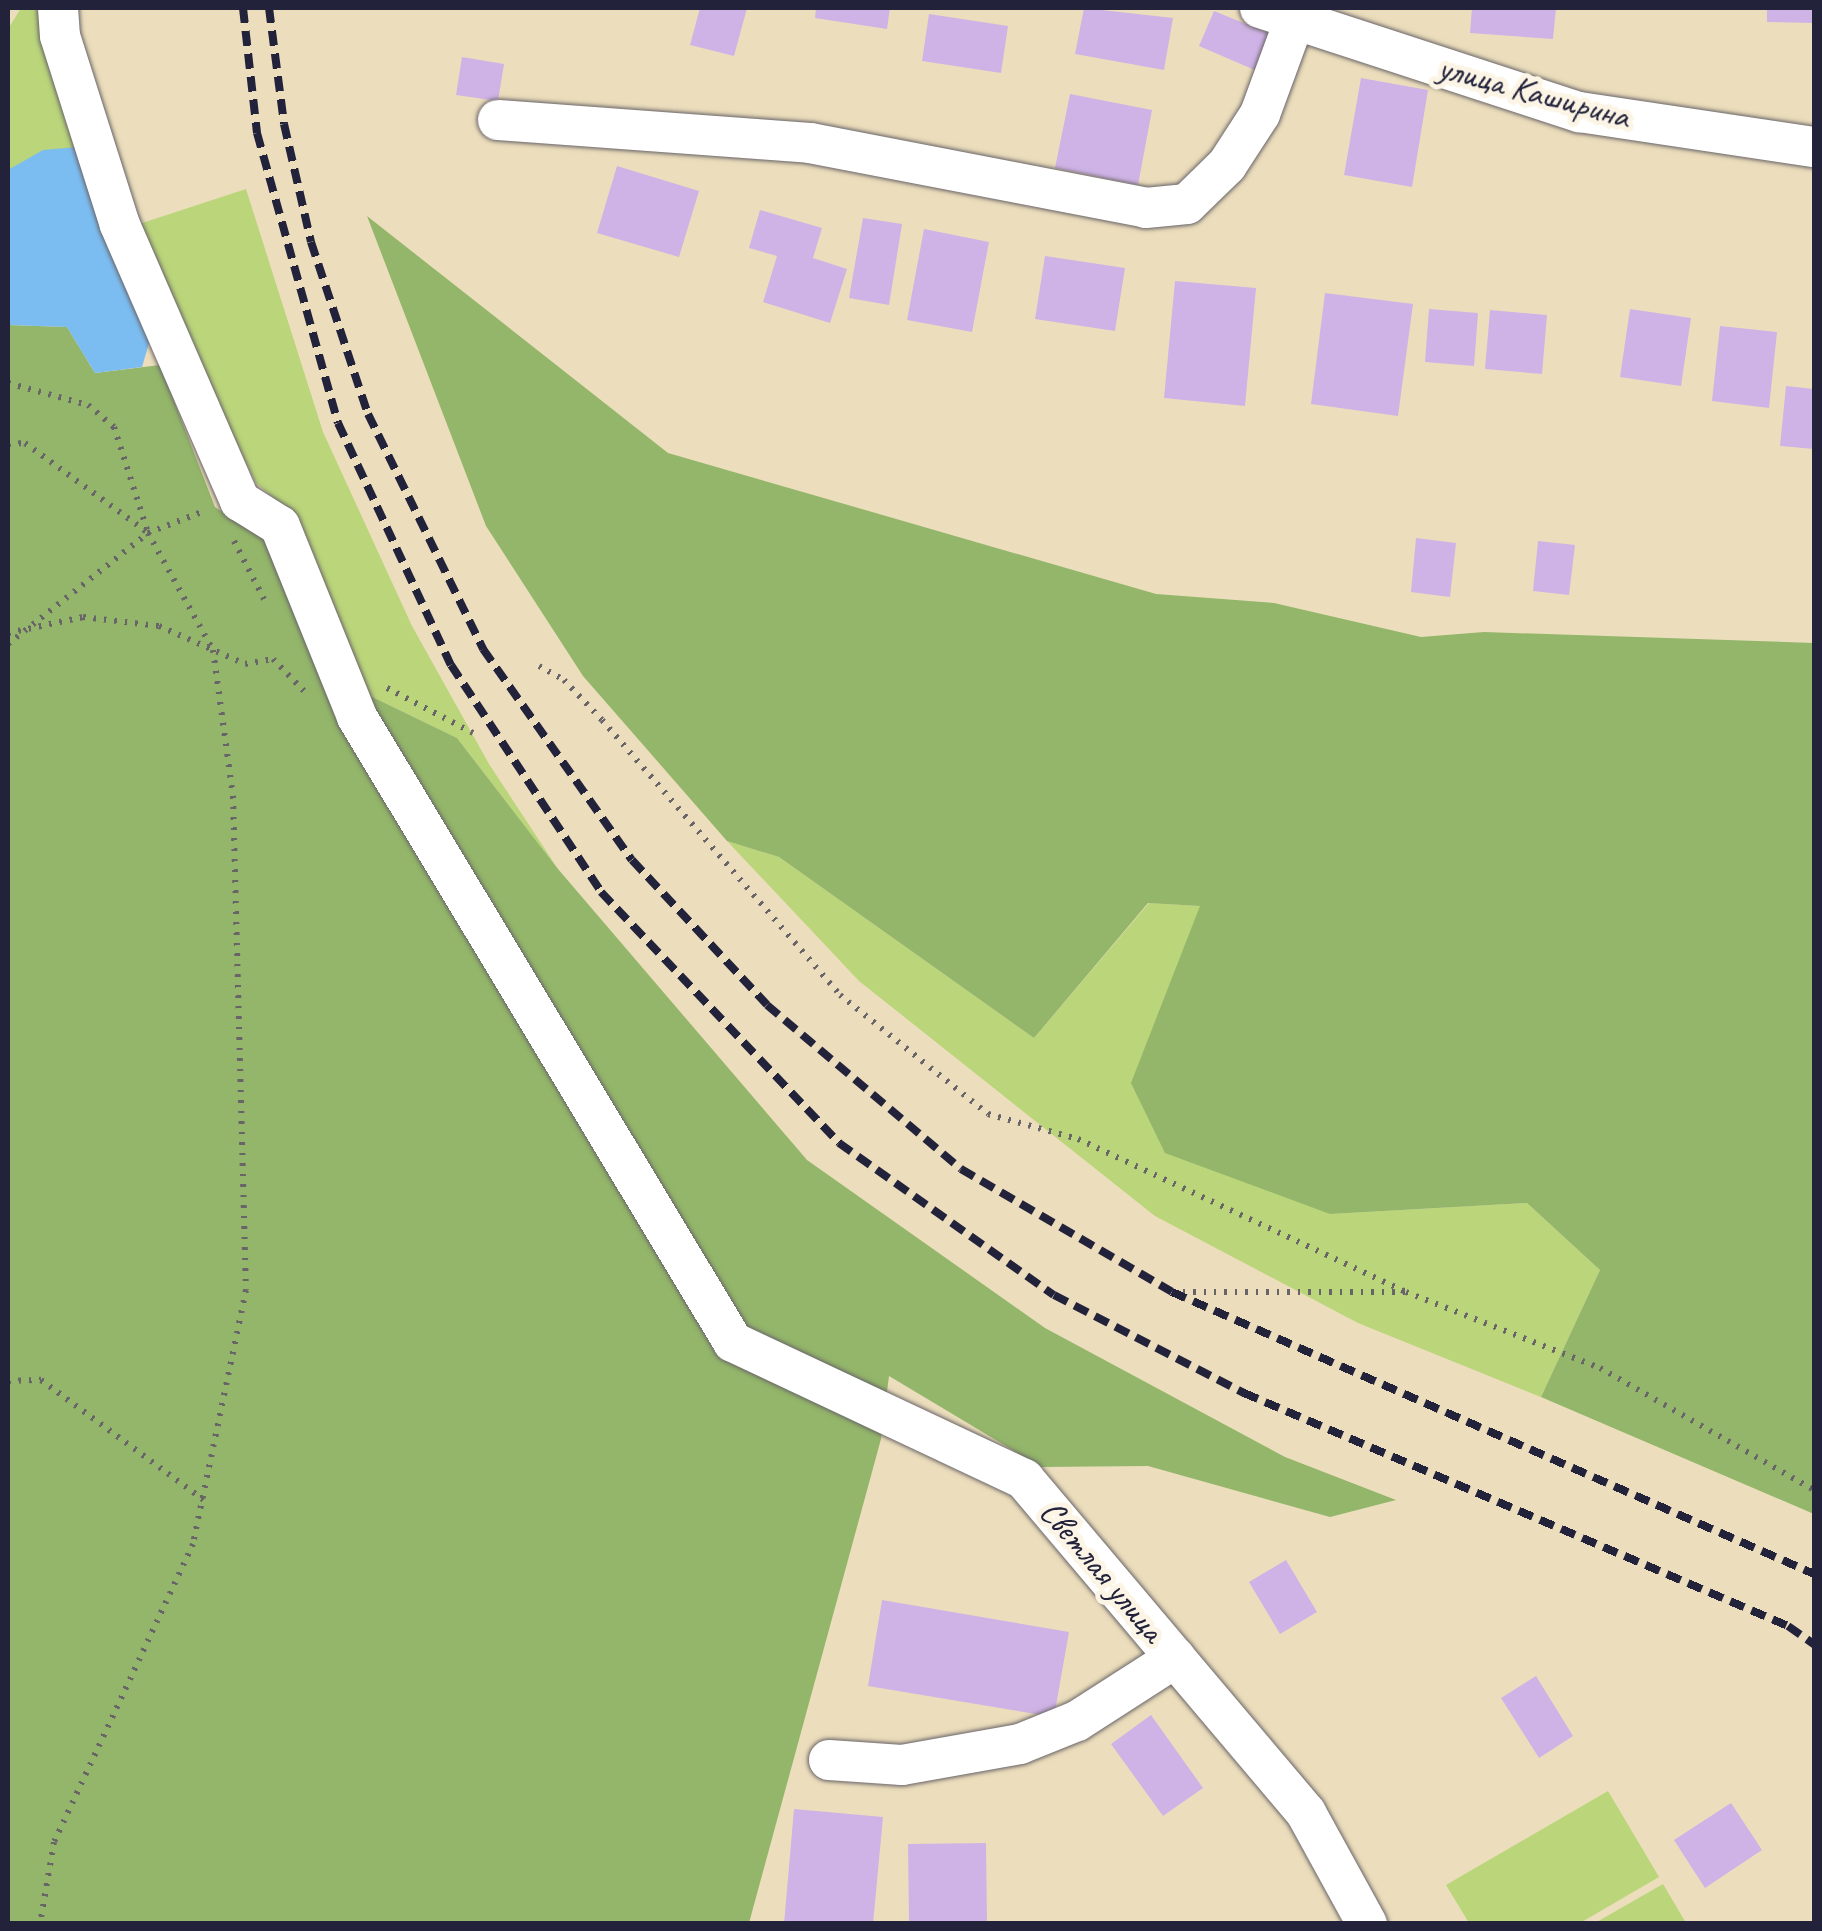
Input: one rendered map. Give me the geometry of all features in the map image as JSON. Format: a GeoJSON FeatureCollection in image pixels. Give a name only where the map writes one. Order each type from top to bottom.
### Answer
{"type":"FeatureCollection","features":[{"type":"Feature","properties":{"kind":"street"},"geometry":{"type":"LineString","coordinates":[[58,8],[60,36],[120,225],[228,504],[280,526],[358,718]]}},
{"type":"Feature","properties":{"kind":"street"},"geometry":{"type":"LineString","coordinates":[[498,120],[810,142],[1146,208],[1187,204],[1228,165],[1260,114],[1278,13]]}},
{"type":"Feature","properties":{"kind":"street","name":"улица Каширина"},"geometry":{"type":"LineString","coordinates":[[1278,13],[1579,112],[1814,147]]}},
{"type":"Feature","properties":{"kind":"street","name":"Светлая улица"},"geometry":{"type":"LineString","coordinates":[[358,718],[733,1342],[1024,1479],[1306,1814],[1366,1924]]}},
{"type":"Feature","properties":{"kind":"street"},"geometry":{"type":"LineString","coordinates":[[829,1760],[902,1765],[1020,1744],[1078,1721],[1175,1658]]}},
{"type":"Feature","properties":{"kind":"path"},"geometry":{"type":"LineString","coordinates":[[8,383],[99,410],[114,427],[148,532],[212,650],[233,796],[246,1290],[193,1544],[54,1842],[40,1924]]}},
{"type":"Feature","properties":{"kind":"path"},"geometry":{"type":"LineString","coordinates":[[8,444],[25,443],[148,532]]}},
{"type":"Feature","properties":{"kind":"path"},"geometry":{"type":"LineString","coordinates":[[8,644],[148,532],[228,504],[270,609]]}},
{"type":"Feature","properties":{"kind":"path"},"geometry":{"type":"LineString","coordinates":[[8,633],[102,620],[159,626],[245,664],[273,660],[313,696],[306,677]]}},
{"type":"Feature","properties":{"kind":"path"},"geometry":{"type":"LineString","coordinates":[[540,666],[564,680],[602,720],[840,996],[988,1114],[1078,1139],[1406,1292],[1600,1368],[1814,1490]]}},
{"type":"Feature","properties":{"kind":"path"},"geometry":{"type":"LineString","coordinates":[[358,718],[388,686],[473,733]]}},
{"type":"Feature","properties":{"kind":"path"},"geometry":{"type":"LineString","coordinates":[[1172,1292],[1406,1292]]}},
{"type":"Feature","properties":{"kind":"path"},"geometry":{"type":"LineString","coordinates":[[8,1381],[42,1380],[204,1500]]}},
{"type":"Feature","properties":{"kind":"green space"},"geometry":{"type":"Polygon","coordinates":[[[21,8],[64,8],[77,147],[8,170],[8,29],[21,8]]]}},
{"type":"Feature","properties":{"kind":"green space"},"geometry":{"type":"Polygon","coordinates":[[[246,189],[323,432],[412,626],[489,764],[558,869],[457,738],[362,692],[296,517],[256,483],[130,227],[246,189]]]}},
{"type":"Feature","properties":{"kind":"green space"},"geometry":{"type":"Polygon","coordinates":[[[367,216],[668,453],[1156,594],[1274,603],[1421,637],[1484,632],[1814,643],[1814,1514],[1541,1397],[1600,1270],[1527,1203],[1330,1214],[1165,1153],[1131,1083],[1200,906],[1148,903],[1034,1038],[779,857],[727,841],[583,676],[486,526],[367,216]]]}},
{"type":"Feature","properties":{"kind":"green space"},"geometry":{"type":"Polygon","coordinates":[[[8,325],[67,327],[95,373],[160,365],[215,507],[266,541],[362,692],[457,738],[558,869],[807,1160],[1045,1328],[1285,1457],[1396,1500],[1330,1517],[1148,1466],[1041,1467],[889,1376],[881,1439],[749,1923],[8,1924],[8,325]]]}},
{"type":"Feature","properties":{"kind":"green space"},"geometry":{"type":"Polygon","coordinates":[[[727,841],[779,857],[1034,1038],[1149,903],[1201,906],[1132,1083],[1330,1214],[1527,1203],[1600,1270],[1541,1397],[1358,1323],[1155,1216],[859,981],[727,841]]]}},
{"type":"Feature","properties":{"kind":"green space"},"geometry":{"type":"Polygon","coordinates":[[[1608,1791],[1659,1877],[1580,1923],[1469,1923],[1446,1885],[1608,1791]]]}},
{"type":"Feature","properties":{"kind":"green space"},"geometry":{"type":"Polygon","coordinates":[[[1663,1884],[1686,1923],[1595,1923],[1663,1884]]]}},
{"type":"Feature","properties":{"kind":"water"},"geometry":{"type":"Polygon","coordinates":[[[77,147],[150,340],[142,367],[95,373],[67,327],[8,325],[8,170],[43,150],[77,147]]]}},
{"type":"Feature","properties":{"kind":"building"},"geometry":{"type":"Polygon","coordinates":[[[700,8],[747,8],[734,56],[690,45],[700,8]]]}},
{"type":"Feature","properties":{"kind":"building"},"geometry":{"type":"Polygon","coordinates":[[[816,8],[890,8],[887,29],[815,18],[816,8]]]}},
{"type":"Feature","properties":{"kind":"building"},"geometry":{"type":"Polygon","coordinates":[[[1084,8],[1173,18],[1164,70],[1075,54],[1084,8]]]}},
{"type":"Feature","properties":{"kind":"building"},"geometry":{"type":"Polygon","coordinates":[[[1472,8],[1556,8],[1553,39],[1470,33],[1472,8]]]}},
{"type":"Feature","properties":{"kind":"building"},"geometry":{"type":"Polygon","coordinates":[[[1767,8],[1814,8],[1814,23],[1767,22],[1767,8]]]}},
{"type":"Feature","properties":{"kind":"building"},"geometry":{"type":"Polygon","coordinates":[[[1214,11],[1273,35],[1257,71],[1199,46],[1214,11]]]}},
{"type":"Feature","properties":{"kind":"building"},"geometry":{"type":"Polygon","coordinates":[[[929,14],[1008,26],[1001,73],[922,61],[929,14]]]}},
{"type":"Feature","properties":{"kind":"building"},"geometry":{"type":"Polygon","coordinates":[[[462,57],[504,64],[498,101],[456,95],[462,57]]]}},
{"type":"Feature","properties":{"kind":"building"},"geometry":{"type":"Polygon","coordinates":[[[1361,78],[1428,90],[1412,187],[1344,175],[1361,78]]]}},
{"type":"Feature","properties":{"kind":"building"},"geometry":{"type":"Polygon","coordinates":[[[1070,94],[1152,110],[1138,185],[1055,168],[1070,94]]]}},
{"type":"Feature","properties":{"kind":"building"},"geometry":{"type":"Polygon","coordinates":[[[617,166],[699,191],[679,257],[597,233],[617,166]]]}},
{"type":"Feature","properties":{"kind":"building"},"geometry":{"type":"Polygon","coordinates":[[[760,210],[822,228],[813,258],[847,269],[830,323],[763,302],[777,256],[749,248],[760,210]]]}},
{"type":"Feature","properties":{"kind":"building"},"geometry":{"type":"Polygon","coordinates":[[[863,218],[902,224],[889,305],[849,298],[863,218]]]}},
{"type":"Feature","properties":{"kind":"building"},"geometry":{"type":"Polygon","coordinates":[[[924,229],[989,242],[972,332],[907,320],[924,229]]]}},
{"type":"Feature","properties":{"kind":"building"},"geometry":{"type":"Polygon","coordinates":[[[1045,256],[1125,268],[1115,331],[1035,319],[1045,256]]]}},
{"type":"Feature","properties":{"kind":"building"},"geometry":{"type":"Polygon","coordinates":[[[1175,281],[1256,288],[1245,406],[1164,398],[1175,281]]]}},
{"type":"Feature","properties":{"kind":"building"},"geometry":{"type":"Polygon","coordinates":[[[1325,293],[1413,304],[1398,416],[1311,404],[1325,293]]]}},
{"type":"Feature","properties":{"kind":"building"},"geometry":{"type":"Polygon","coordinates":[[[1429,309],[1478,313],[1474,366],[1425,362],[1429,309]]]}},
{"type":"Feature","properties":{"kind":"building"},"geometry":{"type":"Polygon","coordinates":[[[1630,309],[1691,318],[1681,386],[1620,377],[1630,309]]]}},
{"type":"Feature","properties":{"kind":"building"},"geometry":{"type":"Polygon","coordinates":[[[1490,310],[1547,315],[1542,374],[1485,369],[1490,310]]]}},
{"type":"Feature","properties":{"kind":"building"},"geometry":{"type":"Polygon","coordinates":[[[1720,326],[1777,332],[1769,408],[1712,401],[1720,326]]]}},
{"type":"Feature","properties":{"kind":"building"},"geometry":{"type":"Polygon","coordinates":[[[1786,386],[1814,389],[1814,449],[1780,446],[1786,386]]]}},
{"type":"Feature","properties":{"kind":"building"},"geometry":{"type":"Polygon","coordinates":[[[1416,538],[1456,543],[1450,597],[1411,592],[1416,538]]]}},
{"type":"Feature","properties":{"kind":"building"},"geometry":{"type":"Polygon","coordinates":[[[1538,541],[1575,545],[1569,595],[1533,591],[1538,541]]]}},
{"type":"Feature","properties":{"kind":"building"},"geometry":{"type":"Polygon","coordinates":[[[1286,1560],[1317,1612],[1280,1634],[1249,1582],[1286,1560]]]}},
{"type":"Feature","properties":{"kind":"building"},"geometry":{"type":"Polygon","coordinates":[[[882,1600],[1069,1632],[1054,1717],[868,1686],[882,1600]]]}},
{"type":"Feature","properties":{"kind":"building"},"geometry":{"type":"Polygon","coordinates":[[[1536,1676],[1573,1736],[1539,1758],[1501,1698],[1536,1676]]]}},
{"type":"Feature","properties":{"kind":"building"},"geometry":{"type":"Polygon","coordinates":[[[1151,1715],[1203,1788],[1163,1816],[1111,1744],[1151,1715]]]}},
{"type":"Feature","properties":{"kind":"building"},"geometry":{"type":"Polygon","coordinates":[[[1731,1803],[1762,1850],[1705,1888],[1674,1840],[1731,1803]]]}},
{"type":"Feature","properties":{"kind":"building"},"geometry":{"type":"Polygon","coordinates":[[[794,1809],[883,1817],[873,1924],[784,1924],[794,1809]]]}},
{"type":"Feature","properties":{"kind":"building"},"geometry":{"type":"Polygon","coordinates":[[[986,1843],[987,1924],[909,1924],[908,1844],[986,1843]]]}},
{"type":"Feature","properties":{"kind":"railway"},"geometry":{"type":"LineString","coordinates":[[243,8],[257,133],[338,423],[451,665],[601,892],[839,1143],[1054,1295],[1244,1393],[1788,1626],[1814,1644]]}},
{"type":"Feature","properties":{"kind":"railway"},"geometry":{"type":"LineString","coordinates":[[269,8],[284,124],[311,242],[368,414],[483,649],[632,860],[767,1005],[961,1169],[1172,1292],[1814,1574]]}}]}
